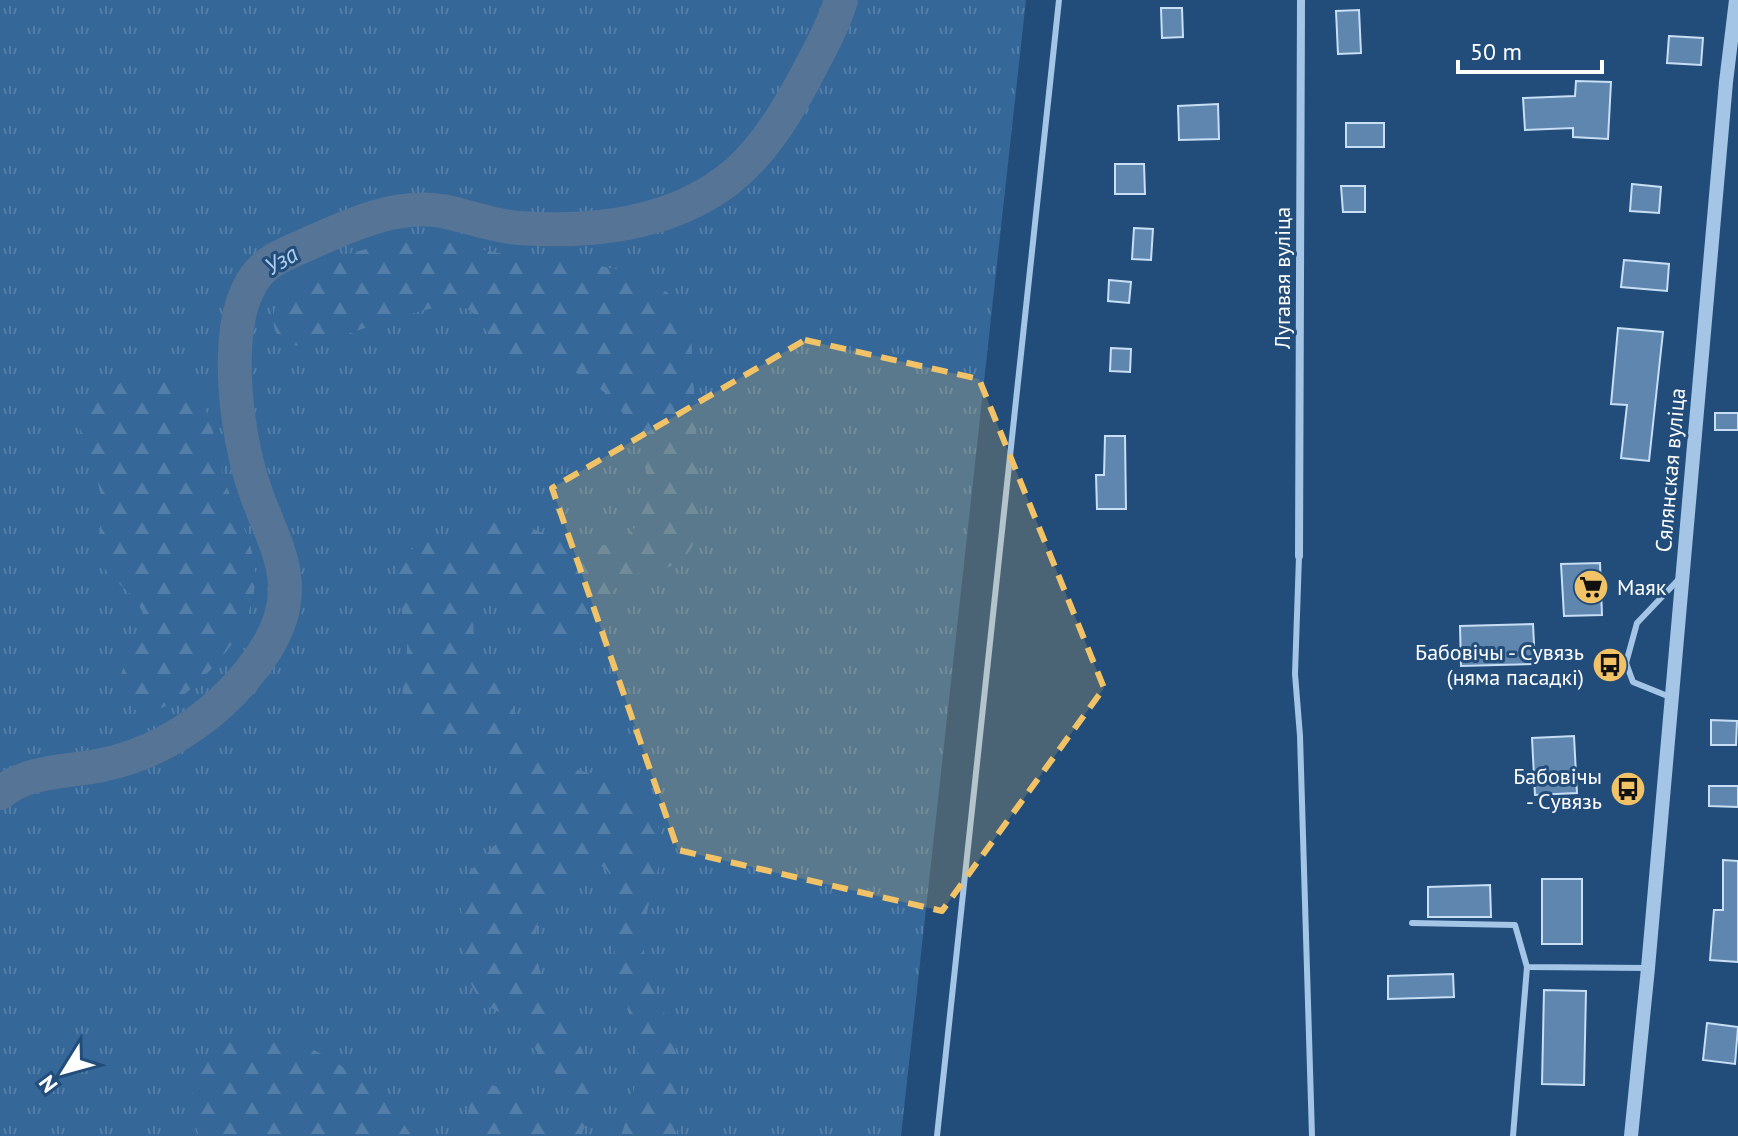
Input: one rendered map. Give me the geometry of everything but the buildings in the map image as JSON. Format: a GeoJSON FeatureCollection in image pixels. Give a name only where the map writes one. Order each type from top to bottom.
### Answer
{"type":"FeatureCollection","features":[{"type":"Feature","properties":{"kind":"street","name":"Лугавая вуліца"},"geometry":{"type":"LineString","coordinates":[[1299,556],[1301,0]]}},
{"type":"Feature","properties":{"kind":"street","name":"Сялянская вуліца"},"geometry":{"type":"LineString","coordinates":[[1631,1136],[1732,82],[1736,0]]}},
{"type":"Feature","properties":{"kind":"lane"},"geometry":{"type":"LineString","coordinates":[[937,1136],[1059,0]]}},
{"type":"Feature","properties":{"kind":"lane"},"geometry":{"type":"LineString","coordinates":[[1299,556],[1295,674],[1300,736],[1312,1136]]}},
{"type":"Feature","properties":{"kind":"lane"},"geometry":{"type":"LineString","coordinates":[[1671,698],[1633,682],[1626,663],[1637,623],[1683,575]]}},
{"type":"Feature","properties":{"kind":"lane"},"geometry":{"type":"LineString","coordinates":[[1412,923],[1515,925],[1527,967],[1513,1136]]}},
{"type":"Feature","properties":{"kind":"lane"},"geometry":{"type":"LineString","coordinates":[[1527,967],[1648,968]]}},
{"type":"Feature","properties":{"kind":"highlighted area"},"geometry":{"type":"Polygon","coordinates":[[[805,340],[979,379],[1104,688],[942,911],[678,850],[552,488],[805,340]]]}},
{"type":"Feature","properties":{"kind":"green space"},"geometry":{"type":"Polygon","coordinates":[[[0,0],[827,0],[804,53],[757,132],[725,167],[684,194],[636,211],[587,219],[544,218],[445,203],[405,202],[379,206],[281,245],[252,264],[232,294],[223,347],[234,456],[240,480],[266,545],[272,572],[270,604],[257,638],[248,654],[211,696],[168,725],[116,746],[29,763],[0,772],[0,0]]]}},
{"type":"Feature","properties":{"kind":"green space"},"geometry":{"type":"Polygon","coordinates":[[[852,0],[1026,0],[901,1136],[0,1136],[0,809],[30,792],[131,772],[158,762],[199,738],[249,688],[275,649],[288,619],[295,588],[295,566],[287,535],[260,464],[253,433],[247,363],[250,325],[255,308],[274,277],[303,256],[336,240],[410,219],[450,222],[524,238],[588,239],[653,229],[715,205],[764,164],[781,141],[826,62],[852,0]]]}},
{"type":"Feature","properties":{"kind":"green space"},"geometry":{"type":"Polygon","coordinates":[[[427,240],[524,258],[633,273],[669,294],[682,311],[691,334],[701,523],[685,557],[665,568],[630,577],[617,587],[601,607],[586,638],[577,648],[559,650],[545,643],[516,608],[501,599],[482,604],[474,621],[474,635],[480,654],[504,696],[534,736],[568,766],[599,775],[615,774],[626,780],[648,803],[657,822],[661,841],[660,859],[647,912],[644,949],[649,974],[677,1058],[680,1103],[676,1136],[621,1136],[636,1078],[637,1043],[615,959],[617,904],[614,885],[605,868],[590,864],[571,872],[554,889],[545,902],[536,935],[542,977],[588,1063],[594,1097],[587,1124],[580,1136],[469,1136],[469,1109],[480,1086],[487,1084],[497,1087],[544,1123],[563,1119],[571,1110],[573,1099],[566,1083],[545,1063],[518,1023],[486,1005],[469,979],[463,940],[462,889],[476,865],[502,836],[509,811],[507,794],[496,755],[484,739],[467,732],[445,739],[432,736],[415,723],[407,711],[402,690],[407,642],[398,571],[408,553],[416,547],[463,533],[494,519],[514,522],[573,544],[604,545],[620,539],[633,530],[641,516],[646,493],[646,471],[632,428],[604,392],[566,368],[504,352],[477,317],[463,307],[430,308],[308,346],[292,345],[281,339],[275,330],[273,318],[281,294],[301,275],[362,250],[427,240]]]}},
{"type":"Feature","properties":{"kind":"green space"},"geometry":{"type":"Polygon","coordinates":[[[141,376],[162,376],[182,385],[204,407],[224,479],[251,547],[255,581],[245,622],[223,656],[182,696],[167,706],[143,711],[135,710],[124,692],[121,679],[124,668],[144,637],[145,624],[137,601],[112,578],[101,559],[101,495],[83,450],[80,427],[90,405],[113,387],[141,376]]]}},
{"type":"Feature","properties":{"kind":"green space"},"geometry":{"type":"Polygon","coordinates":[[[254,1037],[285,1039],[340,1065],[373,1090],[412,1136],[199,1136],[192,1098],[196,1073],[202,1062],[222,1045],[254,1037]]]}},
{"type":"Feature","properties":{"kind":"waterway","name":"Уза"},"geometry":{"type":"LineString","coordinates":[[0,793],[11,785],[36,776],[127,758],[174,737],[216,708],[266,649],[279,623],[284,600],[284,577],[280,556],[255,491],[243,445],[235,360],[242,304],[253,281],[268,264],[359,222],[408,210],[442,211],[518,228],[573,229],[628,223],[681,207],[729,179],[763,145],[805,78],[830,30],[841,0]]}},
{"type":"Feature","properties":{"kind":"place","name":"Маяк"},"geometry":{"type":"Point","coordinates":[1591,587]}},
{"type":"Feature","properties":{"kind":"place","name":"Бабовічы - Сувязь (няма пасадкі)"},"geometry":{"type":"Point","coordinates":[1610,665]}},
{"type":"Feature","properties":{"kind":"place","name":"Бабовічы - Сувязь"},"geometry":{"type":"Point","coordinates":[1628,789]}}]}
